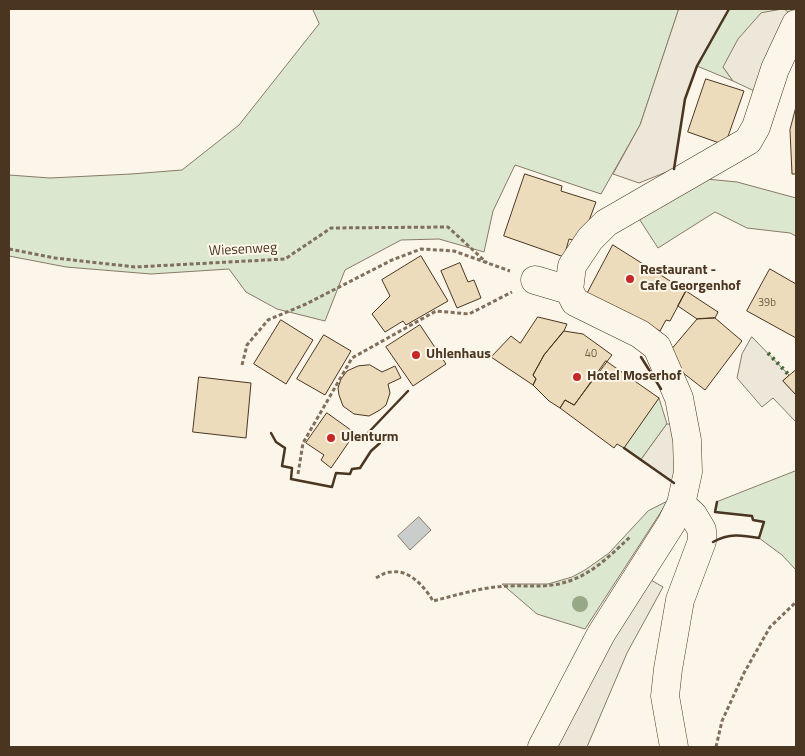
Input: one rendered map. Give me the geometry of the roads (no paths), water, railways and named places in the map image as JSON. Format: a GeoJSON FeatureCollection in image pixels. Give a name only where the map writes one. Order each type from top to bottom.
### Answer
{"type":"FeatureCollection","features":[{"type":"Feature","properties":{"kind":"street"},"geometry":{"type":"LineString","coordinates":[[542,747],[601,634],[681,504],[688,472],[687,440],[680,398],[657,347],[640,334],[576,302],[569,290],[572,266],[590,239],[606,223],[748,142],[756,127],[775,68],[796,24]]}},
{"type":"Feature","properties":{"kind":"street"},"geometry":{"type":"LineString","coordinates":[[534,280],[569,290]]}},
{"type":"Feature","properties":{"kind":"street"},"geometry":{"type":"LineString","coordinates":[[674,747],[665,696],[668,669],[680,600],[702,541],[702,530],[693,515],[681,504]]}},
{"type":"Feature","properties":{"kind":"place","name":"Restaurant - Cafe Georgenhof"},"geometry":{"type":"Point","coordinates":[630,279]}},
{"type":"Feature","properties":{"kind":"place","name":"Uhlenhaus"},"geometry":{"type":"Point","coordinates":[416,355]}},
{"type":"Feature","properties":{"kind":"place","name":"Hotel Moserhof"},"geometry":{"type":"Point","coordinates":[577,377]}},
{"type":"Feature","properties":{"kind":"place","name":"Ulenturm"},"geometry":{"type":"Point","coordinates":[331,438]}}]}
